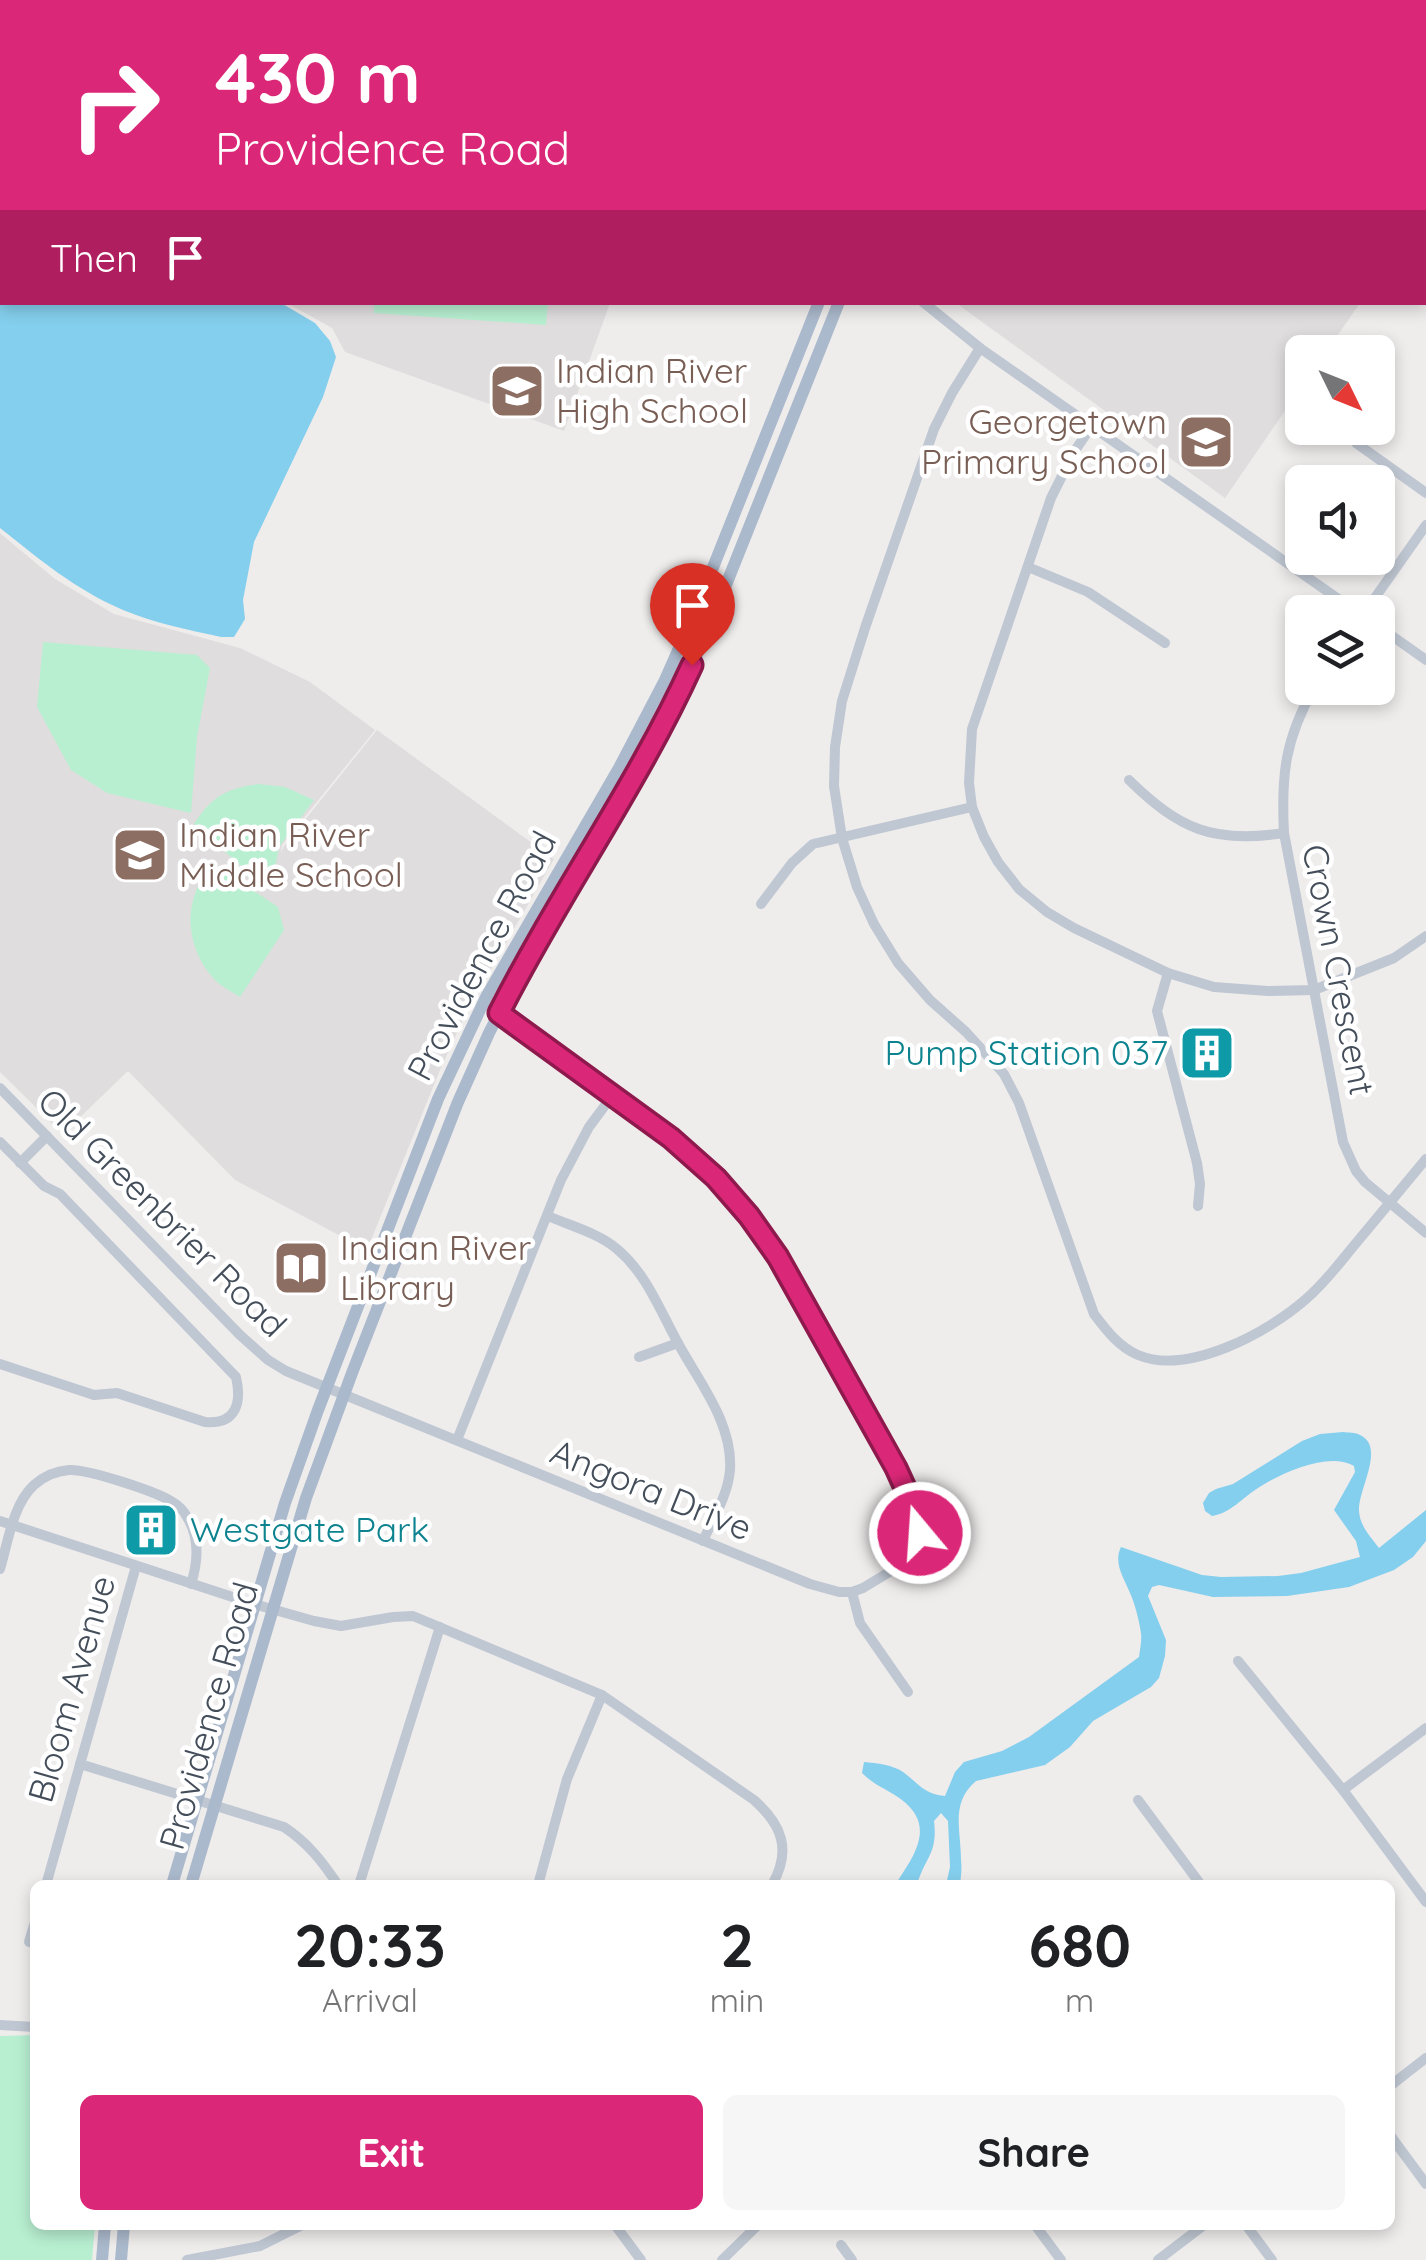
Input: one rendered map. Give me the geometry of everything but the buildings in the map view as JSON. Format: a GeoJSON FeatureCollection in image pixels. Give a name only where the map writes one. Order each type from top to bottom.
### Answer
{"type":"FeatureCollection","features":[{"type":"Feature","properties":{"kind":"main road","name":"Providence Road"},"geometry":{"type":"LineString","coordinates":[[173,1880],[285,1503],[438,1099],[486,997],[620,768],[666,680],[818,305]]}},
{"type":"Feature","properties":{"kind":"main road","name":"Providence Road"},"geometry":{"type":"LineString","coordinates":[[192,1880],[301,1514],[458,1102],[524,965],[676,700],[838,305]]}},
{"type":"Feature","properties":{"kind":"main road"},"geometry":{"type":"LineString","coordinates":[[102,2260],[105,2230]]}},
{"type":"Feature","properties":{"kind":"main road"},"geometry":{"type":"LineString","coordinates":[[121,2260],[124,2230]]}},
{"type":"Feature","properties":{"kind":"street"},"geometry":{"type":"LineString","coordinates":[[927,305],[1091,427],[1336,595]]}},
{"type":"Feature","properties":{"kind":"street"},"geometry":{"type":"LineString","coordinates":[[980,348],[952,394],[920,465],[842,701],[834,786],[842,838],[857,888],[874,924],[898,963],[930,1000],[1004,1074],[1019,1104],[1094,1314],[1106,1330],[1137,1355],[1154,1360],[1182,1360],[1219,1350],[1258,1332],[1306,1299],[1327,1278],[1426,1159]]}},
{"type":"Feature","properties":{"kind":"street"},"geometry":{"type":"LineString","coordinates":[[1091,427],[1059,480],[972,729],[968,783],[972,807],[998,862],[1019,890],[1074,928],[1168,974],[1214,987],[1314,990],[1394,958],[1426,936]]}},
{"type":"Feature","properties":{"kind":"street"},"geometry":{"type":"LineString","coordinates":[[1359,445],[1426,494]]}},
{"type":"Feature","properties":{"kind":"street"},"geometry":{"type":"LineString","coordinates":[[1374,595],[1426,524]]}},
{"type":"Feature","properties":{"kind":"street"},"geometry":{"type":"LineString","coordinates":[[1028,567],[1088,592],[1164,644]]}},
{"type":"Feature","properties":{"kind":"street"},"geometry":{"type":"LineString","coordinates":[[1395,638],[1426,660]]}},
{"type":"Feature","properties":{"kind":"street","name":"Crown Crescent"},"geometry":{"type":"LineString","coordinates":[[1304,705],[1288,743],[1282,804],[1284,833],[1343,1142],[1356,1172],[1365,1182],[1426,1233]]}},
{"type":"Feature","properties":{"kind":"street"},"geometry":{"type":"LineString","coordinates":[[1129,780],[1174,820],[1201,830],[1252,838],[1284,833]]}},
{"type":"Feature","properties":{"kind":"street"},"geometry":{"type":"LineString","coordinates":[[761,904],[792,863],[813,844],[972,807]]}},
{"type":"Feature","properties":{"kind":"street"},"geometry":{"type":"LineString","coordinates":[[1168,974],[1157,1011],[1197,1162],[1198,1206]]}},
{"type":"Feature","properties":{"kind":"street"},"geometry":{"type":"LineString","coordinates":[[486,997],[499,1013],[671,1138],[716,1178],[778,1257],[896,1468],[916,1512],[920,1533],[913,1548],[876,1582],[852,1592],[860,1623],[908,1692]]}},
{"type":"Feature","properties":{"kind":"street","name":"Old Greenbrier Road"},"geometry":{"type":"LineString","coordinates":[[0,1088],[254,1347],[286,1371],[344,1396]]}},
{"type":"Feature","properties":{"kind":"street"},"geometry":{"type":"LineString","coordinates":[[457,1440],[572,1156],[612,1096]]}},
{"type":"Feature","properties":{"kind":"street"},"geometry":{"type":"LineString","coordinates":[[20,1163],[47,1136]]}},
{"type":"Feature","properties":{"kind":"street"},"geometry":{"type":"LineString","coordinates":[[0,1142],[44,1186],[60,1194],[236,1377],[240,1393],[237,1409],[225,1420],[204,1422],[117,1393],[94,1396],[0,1364]]}},
{"type":"Feature","properties":{"kind":"street"},"geometry":{"type":"LineString","coordinates":[[548,1216],[596,1236],[634,1266],[714,1406],[726,1435],[728,1486],[703,1541]]}},
{"type":"Feature","properties":{"kind":"street"},"geometry":{"type":"LineString","coordinates":[[639,1357],[678,1344]]}},
{"type":"Feature","properties":{"kind":"street","name":"Angora Drive"},"geometry":{"type":"LineString","coordinates":[[344,1396],[810,1584],[852,1592]]}},
{"type":"Feature","properties":{"kind":"street"},"geometry":{"type":"LineString","coordinates":[[0,1569],[24,1496],[45,1476],[87,1471],[160,1496],[181,1508],[188,1518],[198,1557],[190,1584]]}},
{"type":"Feature","properties":{"kind":"street"},"geometry":{"type":"LineString","coordinates":[[0,1521],[272,1610],[340,1626],[413,1616],[602,1696],[754,1800],[773,1818],[783,1854],[774,1880]]}},
{"type":"Feature","properties":{"kind":"street","name":"Bloom Avenue"},"geometry":{"type":"LineString","coordinates":[[47,1880],[136,1566]]}},
{"type":"Feature","properties":{"kind":"street"},"geometry":{"type":"LineString","coordinates":[[361,1880],[440,1627]]}},
{"type":"Feature","properties":{"kind":"street"},"geometry":{"type":"LineString","coordinates":[[1238,1661],[1343,1790],[1426,1902]]}},
{"type":"Feature","properties":{"kind":"street"},"geometry":{"type":"LineString","coordinates":[[539,1880],[567,1779],[602,1696]]}},
{"type":"Feature","properties":{"kind":"street"},"geometry":{"type":"LineString","coordinates":[[1343,1790],[1426,1728]]}},
{"type":"Feature","properties":{"kind":"street"},"geometry":{"type":"LineString","coordinates":[[80,1764],[284,1827],[316,1852],[335,1880]]}},
{"type":"Feature","properties":{"kind":"street"},"geometry":{"type":"LineString","coordinates":[[1138,1800],[1198,1880]]}},
{"type":"Feature","properties":{"kind":"street"},"geometry":{"type":"LineString","coordinates":[[0,2024],[30,2026]]}},
{"type":"Feature","properties":{"kind":"street"},"geometry":{"type":"LineString","coordinates":[[1395,2082],[1426,2058]]}},
{"type":"Feature","properties":{"kind":"street"},"geometry":{"type":"LineString","coordinates":[[1395,2143],[1426,2184]]}},
{"type":"Feature","properties":{"kind":"street"},"geometry":{"type":"LineString","coordinates":[[188,2260],[260,2246],[292,2230]]}},
{"type":"Feature","properties":{"kind":"street"},"geometry":{"type":"LineString","coordinates":[[619,2230],[641,2260]]}},
{"type":"Feature","properties":{"kind":"street"},"geometry":{"type":"LineString","coordinates":[[722,2260],[753,2230]]}},
{"type":"Feature","properties":{"kind":"street"},"geometry":{"type":"LineString","coordinates":[[1039,2230],[1061,2260]]}},
{"type":"Feature","properties":{"kind":"street"},"geometry":{"type":"LineString","coordinates":[[1158,2260],[1197,2230]]}},
{"type":"Feature","properties":{"kind":"street"},"geometry":{"type":"LineString","coordinates":[[1250,2230],[1272,2260]]}},
{"type":"Feature","properties":{"kind":"street"},"geometry":{"type":"LineString","coordinates":[[841,2245],[852,2260]]}},
{"type":"Feature","properties":{"kind":"shaded area","name":"Indian River High School"},"geometry":{"type":"Polygon","coordinates":[[[291,305],[609,305],[564,431],[345,352],[332,328],[291,305]]]}},
{"type":"Feature","properties":{"kind":"shaded area","name":"Georgetown Primary School"},"geometry":{"type":"Polygon","coordinates":[[[959,305],[1358,305],[1338,335],[1285,335],[1285,411],[1225,498],[959,305]]]}},
{"type":"Feature","properties":{"kind":"shaded area","name":"Indian River Middle School"},"geometry":{"type":"Polygon","coordinates":[[[0,533],[55,579],[114,614],[240,648],[310,682],[375,730],[282,845],[281,853],[377,730],[554,859],[467,1011],[367,1250],[235,1180],[128,1071],[72,1125],[69,1140],[0,1072],[0,533]]]}},
{"type":"Feature","properties":{"kind":"green space"},"geometry":{"type":"Polygon","coordinates":[[[374,305],[548,305],[546,325],[374,313],[374,305]]]}},
{"type":"Feature","properties":{"kind":"green space"},"geometry":{"type":"Polygon","coordinates":[[[43,642],[197,655],[210,668],[197,737],[191,813],[107,793],[71,770],[37,707],[43,642]]]}},
{"type":"Feature","properties":{"kind":"green space"},"geometry":{"type":"Polygon","coordinates":[[[259,784],[285,787],[314,800],[279,847],[270,871],[250,874],[194,824],[220,795],[259,784]]]}},
{"type":"Feature","properties":{"kind":"green space"},"geometry":{"type":"Polygon","coordinates":[[[213,864],[278,907],[284,930],[240,997],[206,970],[192,937],[192,902],[213,864]]]}},
{"type":"Feature","properties":{"kind":"green space"},"geometry":{"type":"Polygon","coordinates":[[[30,2035],[30,2230],[95,2230],[92,2260],[0,2260],[0,2036],[30,2035]]]}},
{"type":"Feature","properties":{"kind":"water"},"geometry":{"type":"Polygon","coordinates":[[[0,305],[284,305],[315,323],[330,341],[336,357],[323,397],[254,542],[243,600],[245,619],[234,637],[159,622],[106,602],[58,573],[0,528],[0,305]]]}},
{"type":"Feature","properties":{"kind":"water"},"geometry":{"type":"Polygon","coordinates":[[[1354,1433],[1367,1441],[1371,1459],[1359,1511],[1363,1526],[1379,1548],[1426,1510],[1426,1541],[1413,1557],[1394,1570],[1349,1587],[1287,1596],[1213,1597],[1159,1585],[1152,1587],[1148,1596],[1166,1640],[1159,1678],[1151,1687],[1093,1721],[1070,1747],[1045,1765],[976,1781],[968,1789],[960,1808],[960,1880],[947,1880],[948,1821],[941,1813],[934,1821],[932,1848],[919,1880],[898,1880],[918,1842],[918,1821],[902,1800],[862,1773],[864,1762],[895,1768],[927,1791],[945,1796],[964,1762],[1002,1751],[1029,1737],[1139,1657],[1141,1633],[1119,1565],[1121,1547],[1202,1575],[1221,1577],[1301,1573],[1360,1557],[1356,1541],[1334,1510],[1355,1472],[1354,1466],[1344,1462],[1319,1462],[1292,1470],[1219,1514],[1212,1516],[1205,1511],[1203,1503],[1209,1493],[1233,1484],[1320,1434],[1354,1433]]]}},
{"type":"Feature","properties":{"kind":"place","name":"Indian River High School"},"geometry":{"type":"Point","coordinates":[517,391]}},
{"type":"Feature","properties":{"kind":"place","name":"Georgetown Primary School"},"geometry":{"type":"Point","coordinates":[1206,442]}},
{"type":"Feature","properties":{"kind":"place","name":"Indian River Middle School"},"geometry":{"type":"Point","coordinates":[140,855]}},
{"type":"Feature","properties":{"kind":"place","name":"Pump Station 037"},"geometry":{"type":"Point","coordinates":[1207,1053]}},
{"type":"Feature","properties":{"kind":"place","name":"Indian River Library"},"geometry":{"type":"Point","coordinates":[301,1268]}},
{"type":"Feature","properties":{"kind":"place","name":"Westgate Park"},"geometry":{"type":"Point","coordinates":[151,1530]}},
{"type":"Feature","properties":{"kind":"route"},"geometry":{"type":"LineString","coordinates":[[692,665],[641,767],[499,1013],[671,1138],[716,1178],[749,1216],[778,1257],[896,1468],[916,1512],[920,1533]]}}]}
